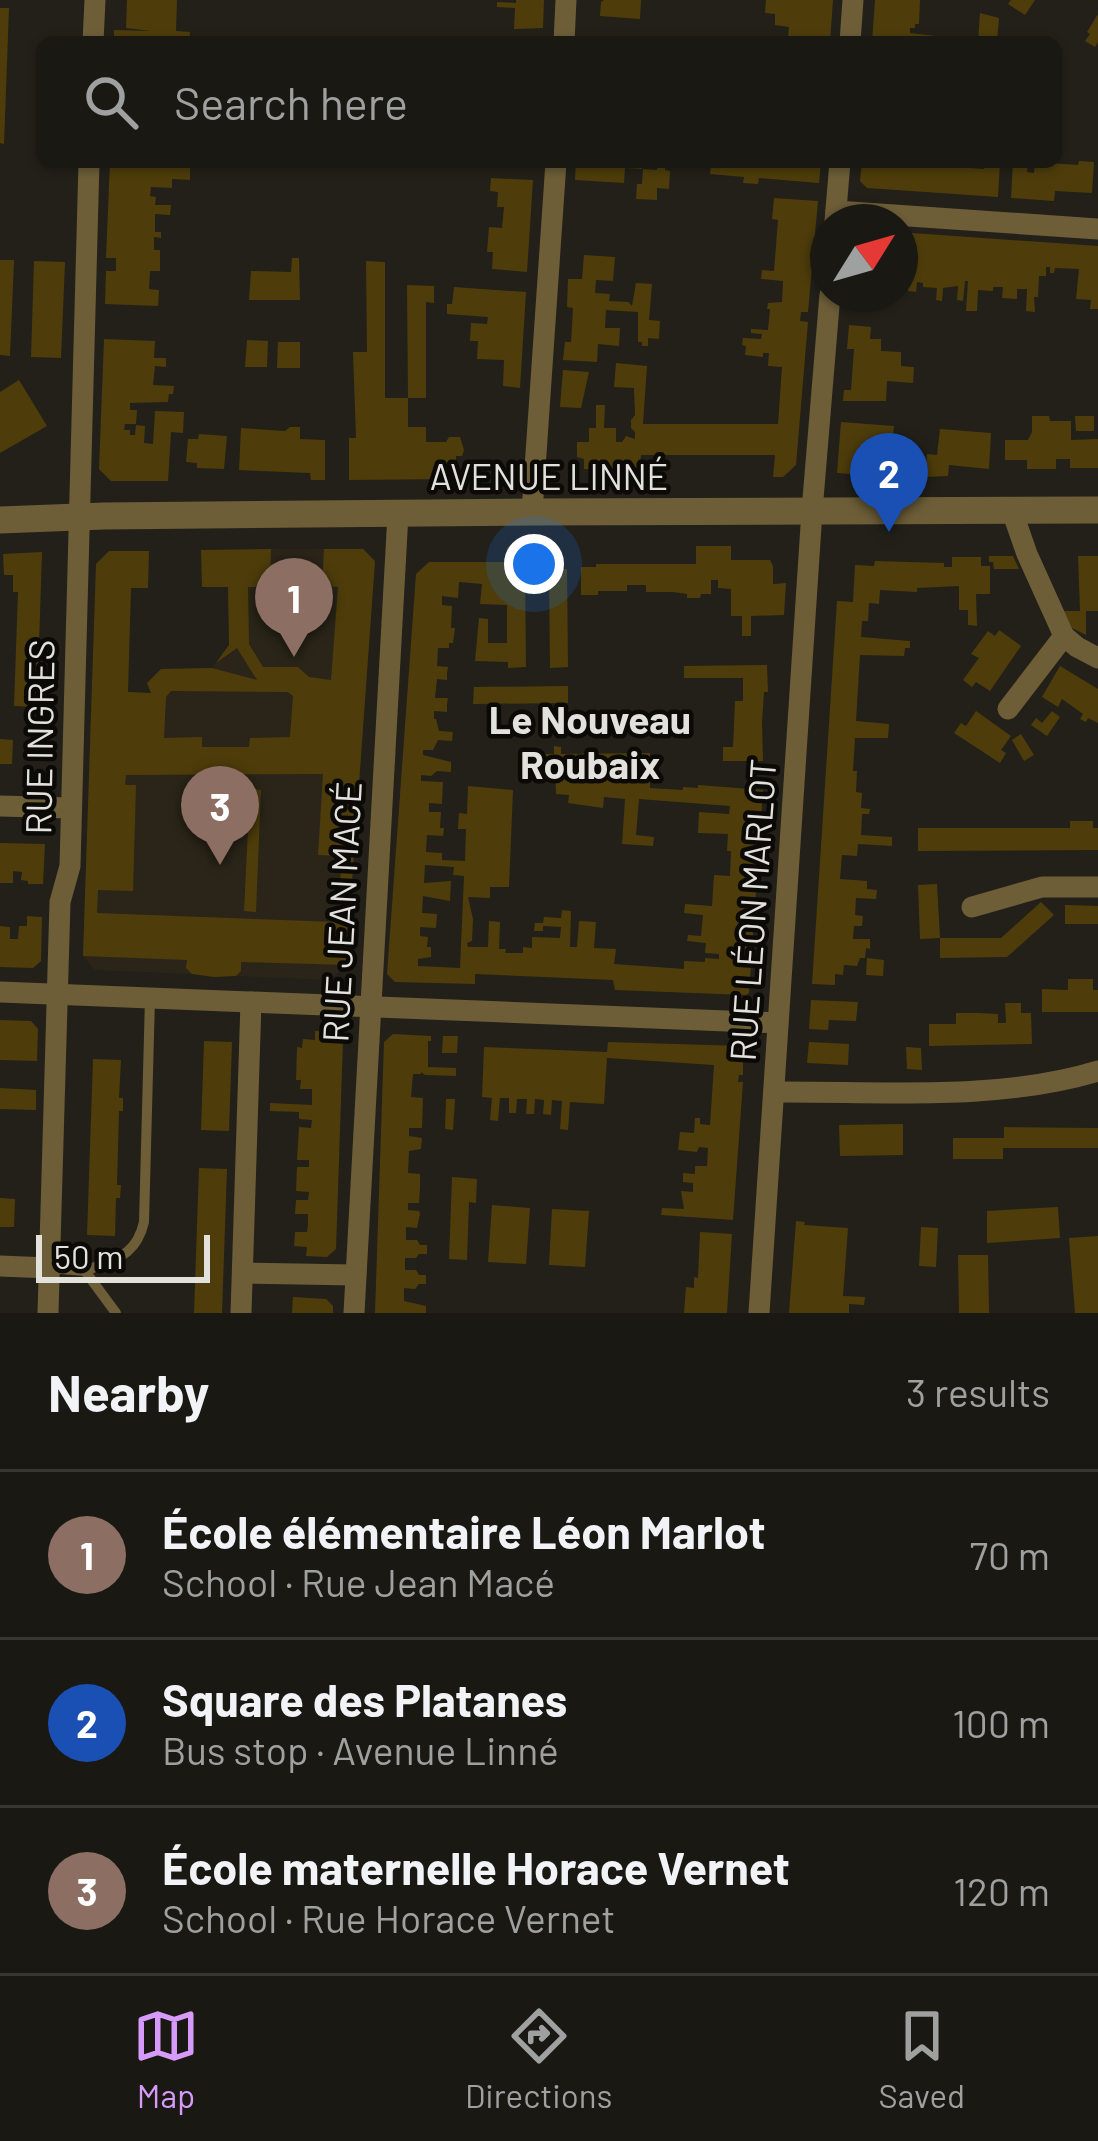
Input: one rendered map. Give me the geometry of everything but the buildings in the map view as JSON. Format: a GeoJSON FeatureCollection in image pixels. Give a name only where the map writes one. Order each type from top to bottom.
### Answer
{"type":"FeatureCollection","features":[{"type":"Feature","properties":{"kind":"street"},"geometry":{"type":"LineString","coordinates":[[93,36],[95,0]]}},
{"type":"Feature","properties":{"kind":"street"},"geometry":{"type":"LineString","coordinates":[[564,36],[566,0]]}},
{"type":"Feature","properties":{"kind":"street"},"geometry":{"type":"LineString","coordinates":[[850,36],[853,0]]}},
{"type":"Feature","properties":{"kind":"street","name":"RUE INGRES"},"geometry":{"type":"LineString","coordinates":[[48,1313],[60,902],[70,866],[89,168]]}},
{"type":"Feature","properties":{"kind":"street"},"geometry":{"type":"LineString","coordinates":[[532,512],[556,168]]}},
{"type":"Feature","properties":{"kind":"street"},"geometry":{"type":"LineString","coordinates":[[837,204],[840,168]]}},
{"type":"Feature","properties":{"kind":"street"},"geometry":{"type":"LineString","coordinates":[[918,220],[1098,229]]}},
{"type":"Feature","properties":{"kind":"street","name":"RUE LÉON MARLOT"},"geometry":{"type":"LineString","coordinates":[[759,1313],[829,312]]}},
{"type":"Feature","properties":{"kind":"street","name":"AVENUE LINNÉ"},"geometry":{"type":"LineString","coordinates":[[0,520],[1098,510]]}},
{"type":"Feature","properties":{"kind":"street"},"geometry":{"type":"LineString","coordinates":[[1012,511],[1064,636],[1098,658]]}},
{"type":"Feature","properties":{"kind":"street","name":"RUE JEAN MACÉ"},"geometry":{"type":"LineString","coordinates":[[354,1313],[398,514]]}},
{"type":"Feature","properties":{"kind":"street"},"geometry":{"type":"LineString","coordinates":[[1008,709],[1064,636]]}},
{"type":"Feature","properties":{"kind":"street"},"geometry":{"type":"LineString","coordinates":[[0,806],[71,808]]}},
{"type":"Feature","properties":{"kind":"street"},"geometry":{"type":"LineString","coordinates":[[972,907],[1042,887],[1098,887]]}},
{"type":"Feature","properties":{"kind":"street"},"geometry":{"type":"LineString","coordinates":[[0,992],[778,1023]]}},
{"type":"Feature","properties":{"kind":"street"},"geometry":{"type":"LineString","coordinates":[[241,1313],[251,1002]]}},
{"type":"Feature","properties":{"kind":"street"},"geometry":{"type":"LineString","coordinates":[[774,1092],[994,1091],[1098,1071]]}},
{"type":"Feature","properties":{"kind":"street"},"geometry":{"type":"LineString","coordinates":[[0,1266],[49,1268]]}},
{"type":"Feature","properties":{"kind":"street"},"geometry":{"type":"LineString","coordinates":[[243,1273],[355,1275]]}},
{"type":"Feature","properties":{"kind":"lane"},"geometry":{"type":"LineString","coordinates":[[49,1268],[85,1271],[130,1252],[141,1233],[149,998]]}},
{"type":"Feature","properties":{"kind":"lane"},"geometry":{"type":"LineString","coordinates":[[85,1271],[116,1313]]}},
{"type":"Feature","properties":{"kind":"shaded area"},"geometry":{"type":"Polygon","coordinates":[[[271,549],[363,549],[375,561],[346,965],[330,980],[95,970],[83,956],[92,690],[150,693],[147,683],[161,669],[212,668],[229,645],[228,587],[270,587],[271,549]]]}},
{"type":"Feature","properties":{"kind":"place","name":"Square des Platanes"},"geometry":{"type":"Point","coordinates":[889,532]}},
{"type":"Feature","properties":{"kind":"place","name":"École élémentaire Léon Marlot"},"geometry":{"type":"Point","coordinates":[294,657]}},
{"type":"Feature","properties":{"kind":"place","name":"École maternelle Horace Vernet"},"geometry":{"type":"Point","coordinates":[220,865]}},
{"type":"Feature","properties":{"kind":"district","name":"Le Nouveau Roubaix"},"geometry":{"type":"Point","coordinates":[590,742]}}]}
